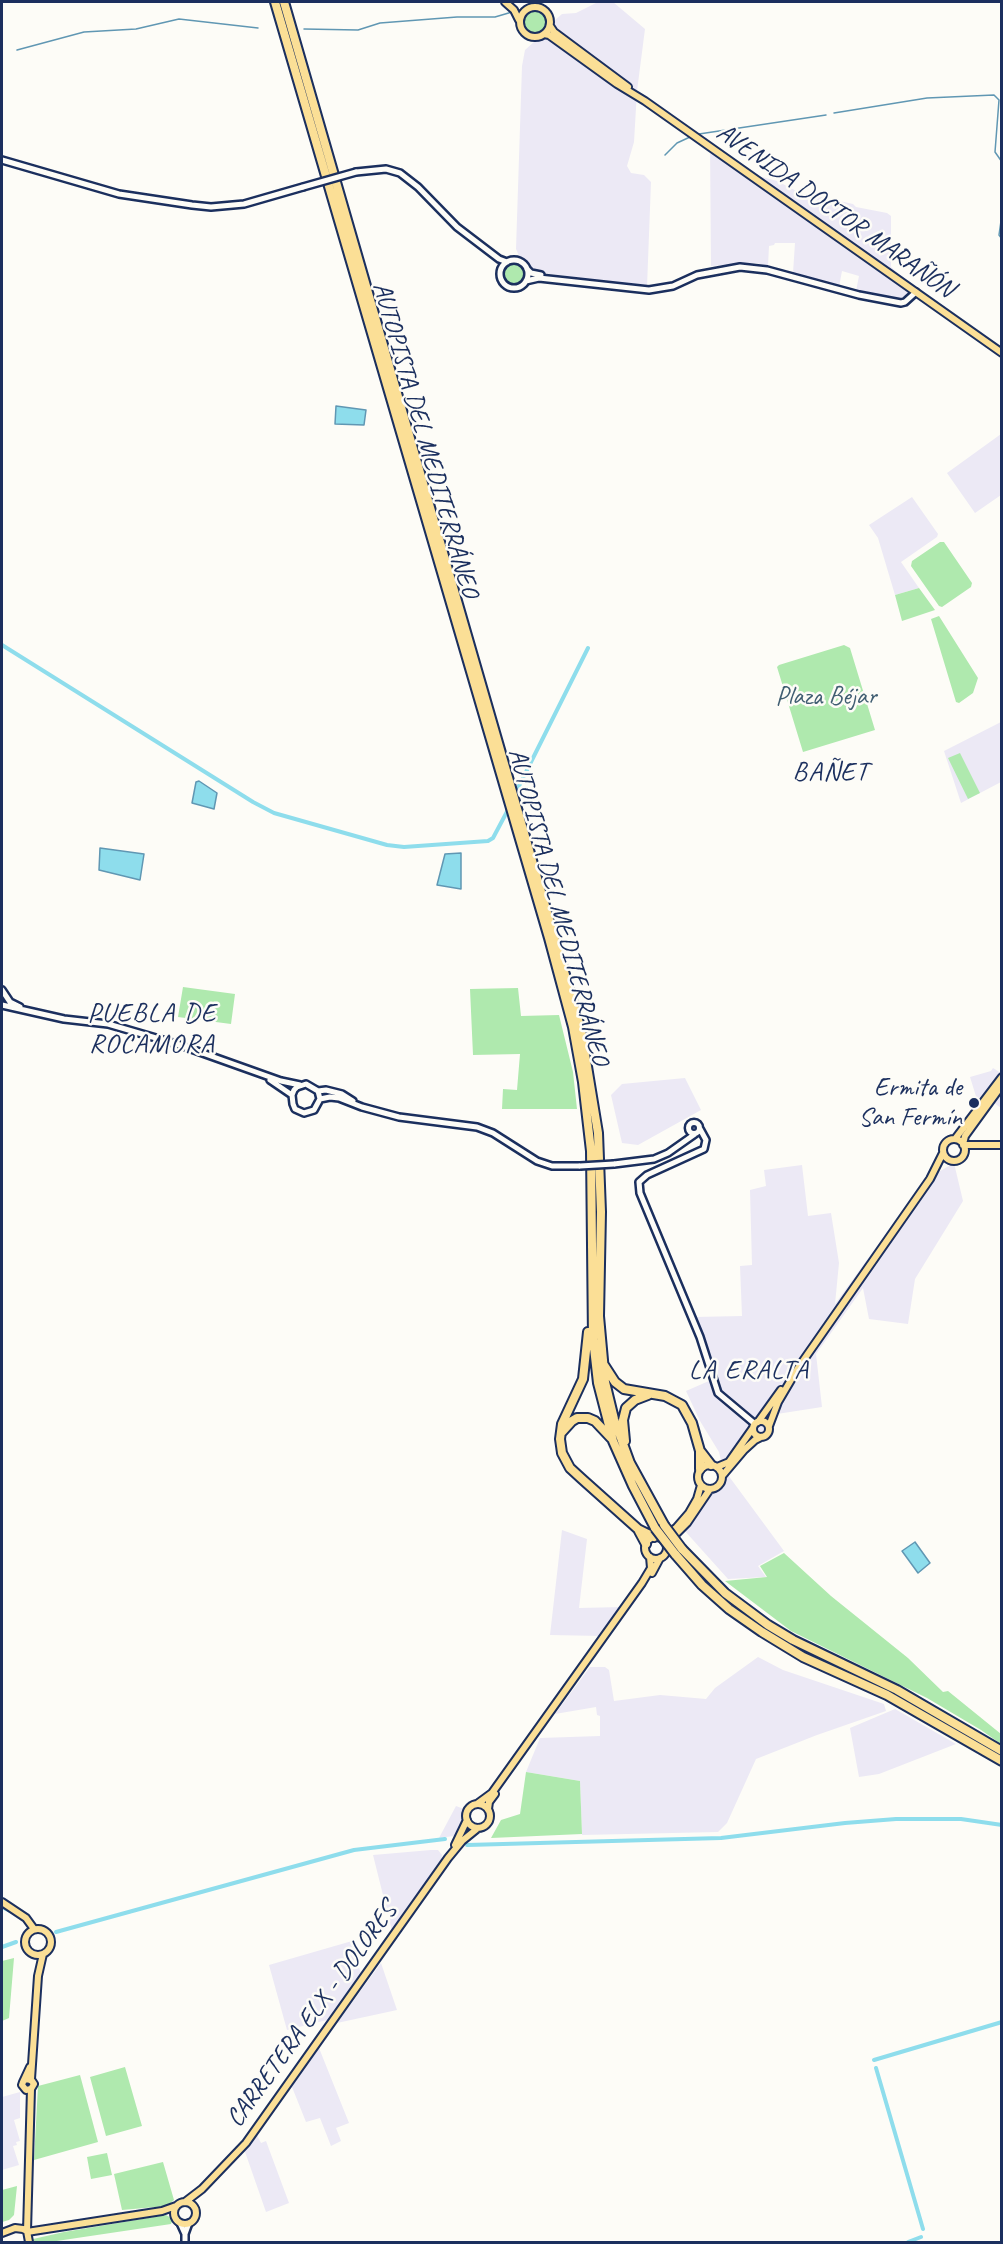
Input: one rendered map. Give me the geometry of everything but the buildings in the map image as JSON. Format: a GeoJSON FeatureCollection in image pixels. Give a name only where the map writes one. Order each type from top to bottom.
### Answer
{"type":"FeatureCollection","features":[{"type":"Feature","properties":{"kind":"highway","name":"AUTOPISTA DEL MEDITERRÁNEO"},"geometry":{"type":"LineString","coordinates":[[275,2],[581,1030],[598,1133],[601,1212],[599,1316],[602,1362],[614,1419],[630,1463],[660,1526]]}},
{"type":"Feature","properties":{"kind":"highway","name":"AUTOPISTA DEL MEDITERRÁNEO"},"geometry":{"type":"LineString","coordinates":[[285,2],[512,801],[573,1027],[583,1082],[591,1151],[595,1362],[602,1402],[613,1441],[633,1486],[660,1526],[702,1585],[729,1609],[803,1657],[887,1695],[1002,1761]]}},
{"type":"Feature","properties":{"kind":"highway"},"geometry":{"type":"LineString","coordinates":[[592,1298],[588,1316],[586,1369],[565,1416],[561,1433],[562,1453],[570,1468],[639,1529],[660,1540]]}},
{"type":"Feature","properties":{"kind":"highway"},"geometry":{"type":"LineString","coordinates":[[602,1362],[619,1386],[630,1391],[671,1398],[682,1405],[692,1423],[700,1451],[700,1469]]}},
{"type":"Feature","properties":{"kind":"highway"},"geometry":{"type":"LineString","coordinates":[[630,1463],[624,1433],[624,1414],[635,1400],[650,1394]]}},
{"type":"Feature","properties":{"kind":"highway"},"geometry":{"type":"LineString","coordinates":[[561,1433],[577,1418],[588,1418],[600,1426],[613,1441]]}},
{"type":"Feature","properties":{"kind":"highway"},"geometry":{"type":"LineString","coordinates":[[700,1451],[714,1466]]}},
{"type":"Feature","properties":{"kind":"highway"},"geometry":{"type":"LineString","coordinates":[[639,1529],[646,1544]]}},
{"type":"Feature","properties":{"kind":"highway","name":"AUTOPISTA DEL MEDITERRÁNEO"},"geometry":{"type":"LineString","coordinates":[[678,1551],[725,1593],[793,1640],[897,1690],[1002,1750]]}},
{"type":"Feature","properties":{"kind":"main road"},"geometry":{"type":"LineString","coordinates":[[506,2],[520,8],[538,6],[544,9],[550,16],[550,26],[554,32],[645,101]]}},
{"type":"Feature","properties":{"kind":"main road"},"geometry":{"type":"LineString","coordinates":[[506,2],[518,15],[521,28],[527,35],[536,37],[544,34],[550,26]]}},
{"type":"Feature","properties":{"kind":"main road"},"geometry":{"type":"LineString","coordinates":[[520,21],[523,11],[527,8]]}},
{"type":"Feature","properties":{"kind":"main road"},"geometry":{"type":"LineString","coordinates":[[544,34],[549,35],[617,84],[645,101]]}},
{"type":"Feature","properties":{"kind":"main road","name":"AVENIDA DOCTOR MARAÑÓN"},"geometry":{"type":"LineString","coordinates":[[645,101],[1002,353]]}},
{"type":"Feature","properties":{"kind":"main road"},"geometry":{"type":"LineString","coordinates":[[660,1540],[676,1528],[697,1499],[701,1485],[698,1478],[700,1469],[729,1461],[798,1368],[930,1179],[946,1142],[955,1139],[1002,1077]]}},
{"type":"Feature","properties":{"kind":"main road"},"geometry":{"type":"LineString","coordinates":[[965,1153],[963,1144],[965,1136],[1002,1085]]}},
{"type":"Feature","properties":{"kind":"main road"},"geometry":{"type":"LineString","coordinates":[[955,1139],[963,1144],[1002,1146]]}},
{"type":"Feature","properties":{"kind":"main road"},"geometry":{"type":"LineString","coordinates":[[930,1179],[951,1161],[960,1160],[965,1153],[980,1147],[1002,1146]]}},
{"type":"Feature","properties":{"kind":"main road"},"geometry":{"type":"LineString","coordinates":[[943,1153],[951,1161]]}},
{"type":"Feature","properties":{"kind":"main road"},"geometry":{"type":"LineString","coordinates":[[660,1540],[665,1554],[491,1799],[488,1809],[489,1820],[485,1826],[478,1828],[471,1826],[467,1820],[468,1810],[492,1793],[642,1583],[651,1568],[650,1557],[645,1551],[646,1544],[660,1540],[687,1523],[710,1489],[717,1486],[722,1476],[744,1450],[755,1440],[768,1434],[778,1402],[798,1368]]}},
{"type":"Feature","properties":{"kind":"main road"},"geometry":{"type":"LineString","coordinates":[[755,1425],[763,1421],[769,1426]]}},
{"type":"Feature","properties":{"kind":"main road"},"geometry":{"type":"LineString","coordinates":[[755,1425],[754,1434],[761,1437]]}},
{"type":"Feature","properties":{"kind":"main road"},"geometry":{"type":"LineString","coordinates":[[714,1466],[722,1476]]}},
{"type":"Feature","properties":{"kind":"main road"},"geometry":{"type":"LineString","coordinates":[[701,1485],[710,1489]]}},
{"type":"Feature","properties":{"kind":"main road"},"geometry":{"type":"LineString","coordinates":[[650,1557],[660,1558]]}},
{"type":"Feature","properties":{"kind":"main road"},"geometry":{"type":"LineString","coordinates":[[477,1804],[488,1809]]}},
{"type":"Feature","properties":{"kind":"main road","name":"CARRETERA ELX - DOLORES"},"geometry":{"type":"LineString","coordinates":[[448,1858],[467,1820]]}},
{"type":"Feature","properties":{"kind":"main road","name":"CARRETERA ELX - DOLORES"},"geometry":{"type":"LineString","coordinates":[[185,2202],[202,2189],[246,2143],[448,1858],[462,1841],[478,1828]]}},
{"type":"Feature","properties":{"kind":"main road"},"geometry":{"type":"LineString","coordinates":[[2,1902],[26,1918],[34,1929]]}},
{"type":"Feature","properties":{"kind":"main road"},"geometry":{"type":"LineString","coordinates":[[29,2242],[27,2213],[30,2091],[23,2086],[28,2080],[32,2058],[38,1976],[37,1962],[27,1949],[25,1941],[34,1929],[45,1930],[50,1936],[50,1948],[43,1954],[38,1976]]}},
{"type":"Feature","properties":{"kind":"main road"},"geometry":{"type":"LineString","coordinates":[[33,1954],[43,1954]]}},
{"type":"Feature","properties":{"kind":"main road","name":"CARRETERA ELX - DOLORES"},"geometry":{"type":"LineString","coordinates":[[195,2208],[202,2189]]}},
{"type":"Feature","properties":{"kind":"main road"},"geometry":{"type":"LineString","coordinates":[[15,2228],[27,2232],[40,2231],[162,2211],[185,2202],[195,2208],[195,2217],[189,2223],[180,2223],[174,2216],[162,2211]]}},
{"type":"Feature","properties":{"kind":"main road"},"geometry":{"type":"LineString","coordinates":[[174,2216],[176,2206]]}},
{"type":"Feature","properties":{"kind":"main road"},"geometry":{"type":"LineString","coordinates":[[2,2233],[15,2228],[27,2213]]}},
{"type":"Feature","properties":{"kind":"main road"},"geometry":{"type":"LineString","coordinates":[[29,2242],[40,2231]]}},
{"type":"Feature","properties":{"kind":"street"},"geometry":{"type":"LineString","coordinates":[[2,160],[119,194],[201,206],[244,204],[356,172],[386,169],[400,173],[418,187],[502,269]]}},
{"type":"Feature","properties":{"kind":"street"},"geometry":{"type":"LineString","coordinates":[[468,236],[499,260],[520,261],[536,275],[623,287]]}},
{"type":"Feature","properties":{"kind":"street"},"geometry":{"type":"LineString","coordinates":[[507,262],[502,269],[501,277],[508,286],[520,286],[526,281],[539,278],[649,290],[673,286],[705,273],[740,267],[767,270],[859,295],[901,303],[916,292]]}},
{"type":"Feature","properties":{"kind":"street"},"geometry":{"type":"LineString","coordinates":[[526,281],[527,269]]}},
{"type":"Feature","properties":{"kind":"street"},"geometry":{"type":"LineString","coordinates":[[2,985],[2,991],[10,1002],[26,1011]]}},
{"type":"Feature","properties":{"kind":"street"},"geometry":{"type":"LineString","coordinates":[[2,1005],[64,1020],[108,1024],[190,1048],[264,1076],[300,1085],[311,1085],[318,1091],[320,1099],[314,1110],[304,1113],[293,1104],[292,1095],[300,1085]]}},
{"type":"Feature","properties":{"kind":"street"},"geometry":{"type":"LineString","coordinates":[[264,1076],[292,1095]]}},
{"type":"Feature","properties":{"kind":"street"},"geometry":{"type":"LineString","coordinates":[[318,1091],[326,1090],[342,1094],[362,1107]]}},
{"type":"Feature","properties":{"kind":"street"},"geometry":{"type":"LineString","coordinates":[[320,1099],[339,1098],[399,1117],[477,1127],[493,1133],[529,1157],[544,1164],[580,1166],[654,1159],[668,1153],[697,1132],[698,1125],[694,1123],[690,1125],[683,1142]]}},
{"type":"Feature","properties":{"kind":"street"},"geometry":{"type":"LineString","coordinates":[[689,1130],[705,1138],[705,1146],[701,1151],[647,1175],[641,1179],[639,1188],[700,1337],[718,1393],[755,1425]]}},
{"type":"Feature","properties":{"kind":"street"},"geometry":{"type":"LineString","coordinates":[[180,2223],[185,2234]]}},
{"type":"Feature","properties":{"kind":"street"},"geometry":{"type":"LineString","coordinates":[[185,2242],[189,2223]]}},
{"type":"Feature","properties":{"kind":"shaded area"},"geometry":{"type":"Polygon","coordinates":[[[598,2],[613,2],[645,29],[637,91],[634,142],[627,166],[631,173],[644,175],[651,182],[647,287],[531,271],[516,249],[522,66],[525,50],[535,41],[548,36],[554,28],[555,20],[562,14],[576,13],[598,2]]]}},
{"type":"Feature","properties":{"kind":"shaded area"},"geometry":{"type":"Polygon","coordinates":[[[710,144],[755,175],[777,181],[810,198],[813,195],[887,213],[891,216],[891,267],[913,286],[903,298],[894,299],[856,291],[859,276],[842,271],[839,287],[793,273],[795,243],[775,243],[769,246],[768,266],[756,263],[711,266],[710,144]]]}},
{"type":"Feature","properties":{"kind":"shaded area"},"geometry":{"type":"Polygon","coordinates":[[[1001,434],[1001,495],[975,513],[947,473],[1001,434]]]}},
{"type":"Feature","properties":{"kind":"shaded area"},"geometry":{"type":"Polygon","coordinates":[[[912,497],[938,534],[901,562],[919,588],[895,595],[878,538],[869,525],[912,497]]]}},
{"type":"Feature","properties":{"kind":"shaded area"},"geometry":{"type":"Polygon","coordinates":[[[1001,722],[1001,782],[961,803],[944,751],[1001,722]]]}},
{"type":"Feature","properties":{"kind":"shaded area"},"geometry":{"type":"Polygon","coordinates":[[[993,1068],[1001,1073],[1001,1108],[986,1097],[979,1106],[970,1077],[991,1071],[993,1068]]]}},
{"type":"Feature","properties":{"kind":"shaded area"},"geometry":{"type":"Polygon","coordinates":[[[685,1078],[701,1110],[638,1145],[622,1143],[611,1095],[622,1084],[685,1078]]]}},
{"type":"Feature","properties":{"kind":"shaded area"},"geometry":{"type":"Polygon","coordinates":[[[954,1163],[963,1201],[915,1279],[908,1324],[869,1319],[863,1288],[816,1354],[822,1407],[777,1414],[772,1437],[756,1444],[737,1462],[728,1475],[784,1551],[758,1566],[766,1577],[728,1579],[684,1530],[707,1497],[719,1488],[725,1478],[719,1452],[700,1421],[686,1391],[718,1377],[695,1317],[742,1316],[740,1266],[752,1265],[750,1190],[766,1186],[764,1170],[802,1165],[808,1216],[831,1213],[839,1263],[835,1304],[919,1188],[935,1174],[954,1163]]]}},
{"type":"Feature","properties":{"kind":"shaded area"},"geometry":{"type":"Polygon","coordinates":[[[562,1530],[587,1539],[579,1608],[623,1607],[602,1636],[550,1635],[562,1530]]]}},
{"type":"Feature","properties":{"kind":"shaded area"},"geometry":{"type":"Polygon","coordinates":[[[758,1657],[783,1670],[884,1704],[886,1711],[756,1759],[727,1823],[718,1832],[582,1835],[580,1781],[526,1772],[540,1738],[600,1736],[600,1716],[597,1715],[596,1707],[555,1714],[590,1667],[605,1667],[609,1670],[614,1701],[660,1695],[706,1699],[715,1688],[758,1657]]]}},
{"type":"Feature","properties":{"kind":"shaded area"},"geometry":{"type":"Polygon","coordinates":[[[895,1709],[956,1744],[879,1774],[859,1777],[850,1728],[895,1709]]]}},
{"type":"Feature","properties":{"kind":"shaded area"},"geometry":{"type":"Polygon","coordinates":[[[456,1806],[464,1809],[462,1816],[464,1822],[454,1836],[439,1838],[456,1806]]]}},
{"type":"Feature","properties":{"kind":"shaded area"},"geometry":{"type":"Polygon","coordinates":[[[438,1850],[442,1855],[441,1861],[392,1931],[373,1855],[438,1850]]]}},
{"type":"Feature","properties":{"kind":"shaded area"},"geometry":{"type":"Polygon","coordinates":[[[352,1941],[361,1974],[327,2020],[287,2030],[269,1965],[352,1941]]]}},
{"type":"Feature","properties":{"kind":"shaded area"},"geometry":{"type":"Polygon","coordinates":[[[381,1963],[397,2010],[337,2023],[381,1963]]]}},
{"type":"Feature","properties":{"kind":"shaded area"},"geometry":{"type":"Polygon","coordinates":[[[319,2048],[349,2123],[336,2128],[341,2141],[331,2146],[320,2118],[306,2122],[292,2087],[319,2048]]]}},
{"type":"Feature","properties":{"kind":"shaded area"},"geometry":{"type":"Polygon","coordinates":[[[20,2092],[20,2118],[14,2120],[20,2141],[13,2146],[19,2165],[2,2170],[2,2097],[20,2092]]]}},
{"type":"Feature","properties":{"kind":"shaded area"},"geometry":{"type":"Polygon","coordinates":[[[257,2135],[261,2143],[266,2141],[289,2203],[266,2212],[244,2149],[257,2135]]]}},
{"type":"Feature","properties":{"kind":"green space"},"geometry":{"type":"Polygon","coordinates":[[[535,9],[544,12],[547,21],[544,30],[535,33],[526,30],[523,21],[526,12],[535,9]]]}},
{"type":"Feature","properties":{"kind":"green space"},"geometry":{"type":"Polygon","coordinates":[[[514,263],[522,266],[525,274],[522,282],[514,285],[506,282],[503,274],[506,266],[514,263]]]}},
{"type":"Feature","properties":{"kind":"green space"},"geometry":{"type":"Polygon","coordinates":[[[940,542],[944,542],[972,583],[971,587],[942,607],[911,566],[912,561],[940,542]]]}},
{"type":"Feature","properties":{"kind":"green space"},"geometry":{"type":"Polygon","coordinates":[[[919,588],[935,610],[902,621],[895,595],[919,588]]]}},
{"type":"Feature","properties":{"kind":"green space"},"geometry":{"type":"Polygon","coordinates":[[[939,616],[978,678],[973,693],[959,703],[956,702],[931,619],[939,616]]]}},
{"type":"Feature","properties":{"kind":"green space","name":"Plaza Béjar"},"geometry":{"type":"Polygon","coordinates":[[[844,645],[850,648],[875,730],[803,752],[777,667],[844,645]]]}},
{"type":"Feature","properties":{"kind":"green space"},"geometry":{"type":"Polygon","coordinates":[[[960,753],[980,793],[968,799],[948,758],[960,753]]]}},
{"type":"Feature","properties":{"kind":"green space"},"geometry":{"type":"Polygon","coordinates":[[[183,987],[235,994],[231,1024],[178,1017],[183,987]]]}},
{"type":"Feature","properties":{"kind":"green space"},"geometry":{"type":"Polygon","coordinates":[[[518,988],[521,1016],[559,1015],[573,1072],[577,1109],[502,1109],[503,1089],[517,1090],[520,1054],[473,1055],[470,989],[518,988]]]}},
{"type":"Feature","properties":{"kind":"green space"},"geometry":{"type":"Polygon","coordinates":[[[784,1553],[831,1596],[908,1658],[943,1692],[948,1691],[1001,1734],[1001,1744],[927,1698],[791,1631],[725,1581],[767,1577],[760,1566],[784,1553]]]}},
{"type":"Feature","properties":{"kind":"green space"},"geometry":{"type":"Polygon","coordinates":[[[526,1772],[580,1781],[582,1834],[491,1838],[501,1820],[520,1814],[526,1772]]]}},
{"type":"Feature","properties":{"kind":"green space"},"geometry":{"type":"Polygon","coordinates":[[[14,1958],[9,2018],[2,2021],[2,1961],[14,1958]]]}},
{"type":"Feature","properties":{"kind":"green space"},"geometry":{"type":"Polygon","coordinates":[[[125,2067],[142,2126],[106,2136],[90,2077],[125,2067]]]}},
{"type":"Feature","properties":{"kind":"green space"},"geometry":{"type":"Polygon","coordinates":[[[80,2075],[98,2142],[34,2160],[38,2086],[80,2075]]]}},
{"type":"Feature","properties":{"kind":"green space"},"geometry":{"type":"Polygon","coordinates":[[[107,2153],[112,2175],[91,2179],[87,2157],[107,2153]]]}},
{"type":"Feature","properties":{"kind":"green space"},"geometry":{"type":"Polygon","coordinates":[[[163,2162],[174,2200],[167,2206],[122,2210],[114,2174],[163,2162]]]}},
{"type":"Feature","properties":{"kind":"green space"},"geometry":{"type":"Polygon","coordinates":[[[17,2186],[14,2215],[2,2222],[2,2190],[17,2186]]]}},
{"type":"Feature","properties":{"kind":"green space"},"geometry":{"type":"Polygon","coordinates":[[[166,2215],[173,2219],[171,2224],[50,2242],[34,2242],[33,2239],[64,2232],[166,2215]]]}},
{"type":"Feature","properties":{"kind":"water"},"geometry":{"type":"Polygon","coordinates":[[[336,406],[366,410],[364,425],[335,424],[336,406]]]}},
{"type":"Feature","properties":{"kind":"water"},"geometry":{"type":"Polygon","coordinates":[[[199,781],[217,793],[214,809],[192,803],[196,782],[199,781]]]}},
{"type":"Feature","properties":{"kind":"water"},"geometry":{"type":"Polygon","coordinates":[[[100,848],[144,854],[140,880],[99,870],[100,848]]]}},
{"type":"Feature","properties":{"kind":"water"},"geometry":{"type":"Polygon","coordinates":[[[461,853],[461,889],[437,885],[445,854],[461,853]]]}},
{"type":"Feature","properties":{"kind":"water"},"geometry":{"type":"Polygon","coordinates":[[[915,1542],[930,1563],[918,1573],[902,1551],[915,1542]]]}},
{"type":"Feature","properties":{"kind":"waterway"},"geometry":{"type":"LineString","coordinates":[[540,3],[546,2]]}},
{"type":"Feature","properties":{"kind":"waterway"},"geometry":{"type":"LineString","coordinates":[[304,29],[358,30],[380,23],[457,17],[495,17],[512,12]]}},
{"type":"Feature","properties":{"kind":"waterway"},"geometry":{"type":"LineString","coordinates":[[17,50],[84,32],[136,29],[179,19],[258,28]]}},
{"type":"Feature","properties":{"kind":"waterway"},"geometry":{"type":"LineString","coordinates":[[834,113],[927,98],[994,95],[999,100],[995,152],[1002,162]]}},
{"type":"Feature","properties":{"kind":"waterway"},"geometry":{"type":"LineString","coordinates":[[699,134],[826,115]]}},
{"type":"Feature","properties":{"kind":"waterway"},"geometry":{"type":"LineString","coordinates":[[665,155],[677,143],[690,137]]}},
{"type":"Feature","properties":{"kind":"waterway"},"geometry":{"type":"LineString","coordinates":[[1002,214],[999,235],[1002,239]]}},
{"type":"Feature","properties":{"kind":"waterway"},"geometry":{"type":"LineString","coordinates":[[2,645],[274,813],[387,845],[404,847],[488,841],[493,838],[510,806]]}},
{"type":"Feature","properties":{"kind":"waterway"},"geometry":{"type":"LineString","coordinates":[[514,796],[588,648]]}},
{"type":"Feature","properties":{"kind":"waterway"},"geometry":{"type":"LineString","coordinates":[[467,1845],[721,1838],[896,1819],[961,1819],[1002,1825]]}},
{"type":"Feature","properties":{"kind":"waterway"},"geometry":{"type":"LineString","coordinates":[[56,1932],[354,1850],[445,1839]]}},
{"type":"Feature","properties":{"kind":"waterway"},"geometry":{"type":"LineString","coordinates":[[2,1907],[12,1912]]}},
{"type":"Feature","properties":{"kind":"waterway"},"geometry":{"type":"LineString","coordinates":[[2,1947],[16,1942]]}},
{"type":"Feature","properties":{"kind":"waterway"},"geometry":{"type":"LineString","coordinates":[[874,2060],[1002,2022]]}},
{"type":"Feature","properties":{"kind":"waterway"},"geometry":{"type":"LineString","coordinates":[[876,2068],[923,2229]]}},
{"type":"Feature","properties":{"kind":"waterway"},"geometry":{"type":"LineString","coordinates":[[908,2242],[921,2237]]}},
{"type":"Feature","properties":{"kind":"place","name":"Ermita de San Fermín"},"geometry":{"type":"Point","coordinates":[974,1103]}},
{"type":"Feature","properties":{"kind":"district","name":"BAÑET"},"geometry":{"type":"Point","coordinates":[831,773]}},
{"type":"Feature","properties":{"kind":"district","name":"PUEBLA DE ROCAMORA"},"geometry":{"type":"Point","coordinates":[152,1030]}},
{"type":"Feature","properties":{"kind":"district","name":"LA ERALTA"},"geometry":{"type":"Point","coordinates":[749,1371]}}]}
